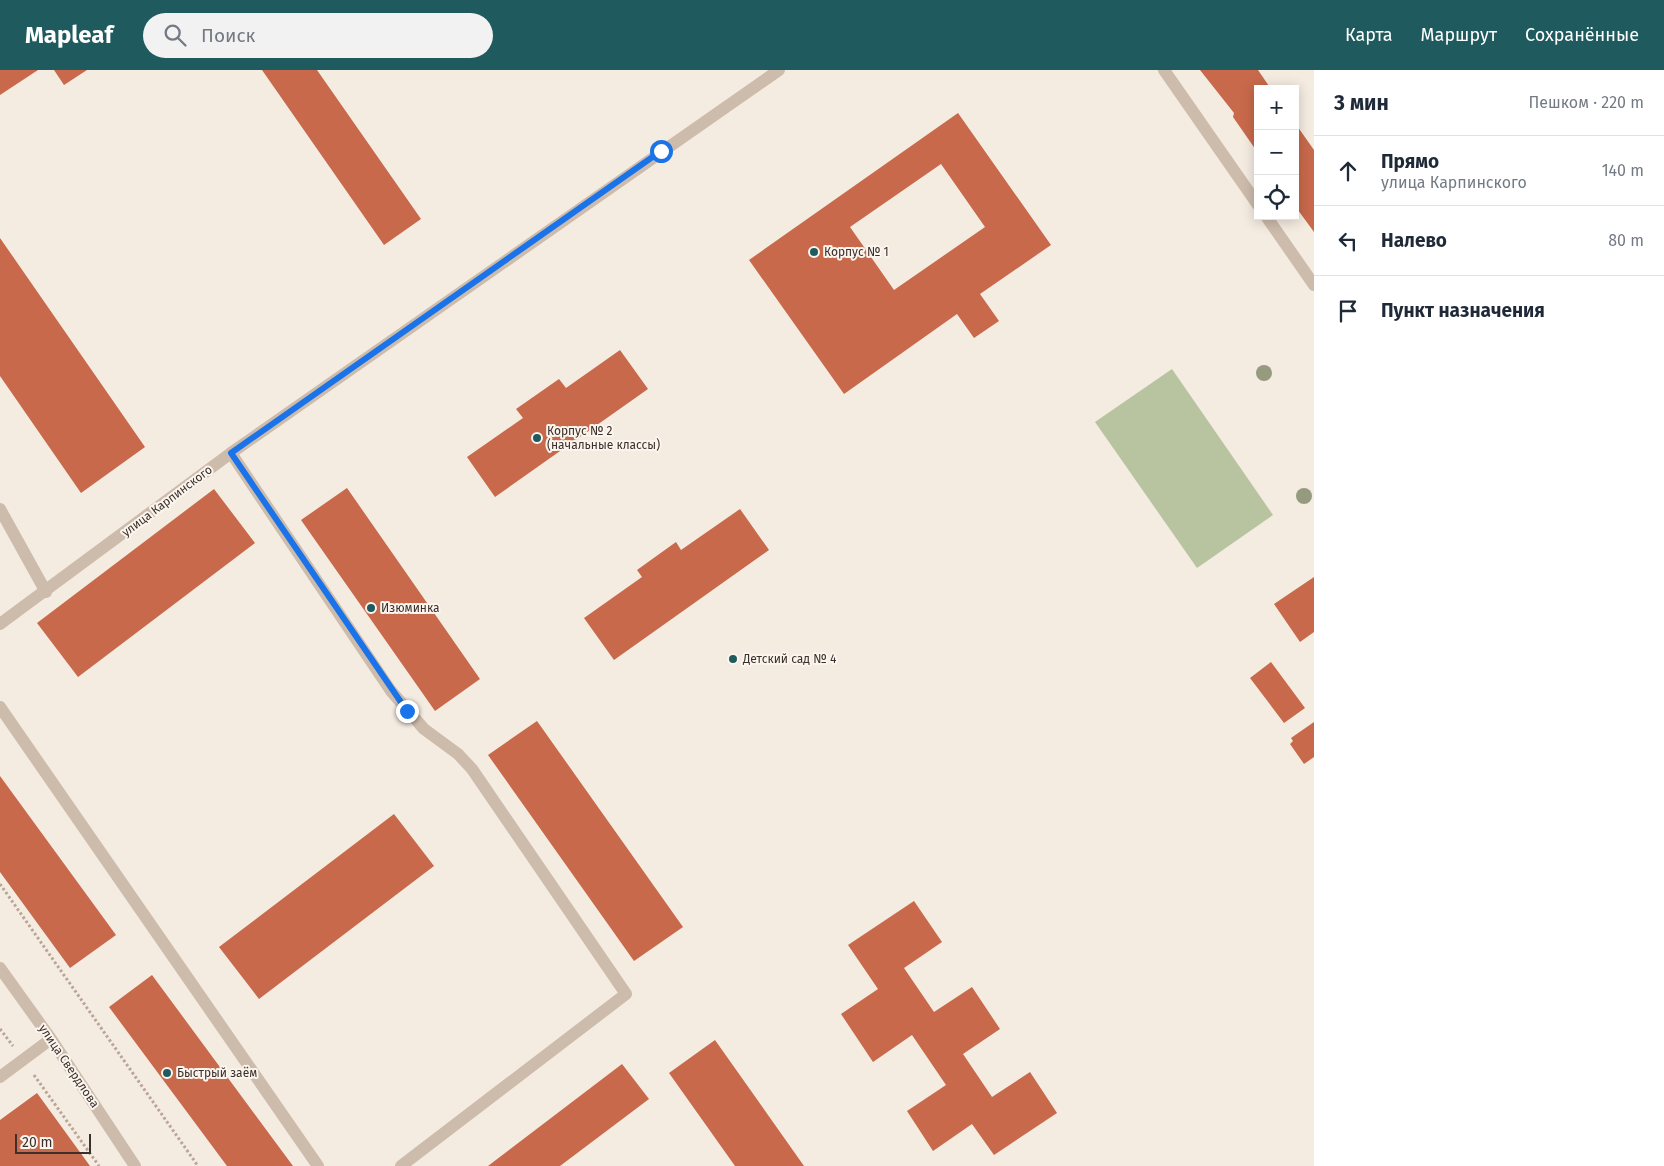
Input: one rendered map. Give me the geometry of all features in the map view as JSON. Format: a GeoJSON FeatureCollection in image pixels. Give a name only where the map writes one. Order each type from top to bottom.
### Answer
{"type":"FeatureCollection","features":[{"type":"Feature","properties":{"kind":"street","name":"улица Карпинского"},"geometry":{"type":"LineString","coordinates":[[0,624],[46,592],[231,453],[779,70]]}},
{"type":"Feature","properties":{"kind":"street"},"geometry":{"type":"LineString","coordinates":[[1164,70],[1254,199]]}},
{"type":"Feature","properties":{"kind":"street"},"geometry":{"type":"LineString","coordinates":[[1269,220],[1314,285]]}},
{"type":"Feature","properties":{"kind":"street"},"geometry":{"type":"LineString","coordinates":[[231,453],[391,691],[424,729],[458,754],[472,768],[626,994],[401,1166]]}},
{"type":"Feature","properties":{"kind":"street"},"geometry":{"type":"LineString","coordinates":[[0,509],[46,592]]}},
{"type":"Feature","properties":{"kind":"street"},"geometry":{"type":"LineString","coordinates":[[0,707],[318,1166]]}},
{"type":"Feature","properties":{"kind":"street","name":"улица Свердлова"},"geometry":{"type":"LineString","coordinates":[[0,968],[51,1039],[135,1166]]}},
{"type":"Feature","properties":{"kind":"street"},"geometry":{"type":"LineString","coordinates":[[0,1077],[51,1039]]}},
{"type":"Feature","properties":{"kind":"path"},"geometry":{"type":"LineString","coordinates":[[0,884],[198,1166]]}},
{"type":"Feature","properties":{"kind":"path"},"geometry":{"type":"LineString","coordinates":[[0,1029],[99,1166]]}},
{"type":"Feature","properties":{"kind":"green space"},"geometry":{"type":"Polygon","coordinates":[[[1172,369],[1273,515],[1197,568],[1095,422],[1172,369]]]}},
{"type":"Feature","properties":{"kind":"building"},"geometry":{"type":"Polygon","coordinates":[[[0,70],[38,70],[0,95],[0,70]]]}},
{"type":"Feature","properties":{"kind":"building"},"geometry":{"type":"Polygon","coordinates":[[[54,70],[87,70],[64,85],[54,70]]]}},
{"type":"Feature","properties":{"kind":"building"},"geometry":{"type":"Polygon","coordinates":[[[262,70],[317,70],[421,219],[384,245],[262,70]]]}},
{"type":"Feature","properties":{"kind":"building"},"geometry":{"type":"Polygon","coordinates":[[[1200,70],[1258,70],[1268,85],[1254,85],[1254,147],[1233,117],[1234,113],[1200,70]]]}},
{"type":"Feature","properties":{"kind":"building","name":"Корпус № 1"},"geometry":{"type":"Polygon","coordinates":[[[958,113],[1051,245],[980,294],[999,321],[974,338],[957,314],[844,394],[749,260],[958,113]],[[941,164],[850,227],[894,290],[985,227],[941,164]]]}},
{"type":"Feature","properties":{"kind":"building"},"geometry":{"type":"Polygon","coordinates":[[[1299,129],[1314,150],[1314,232],[1299,211],[1299,129]]]}},
{"type":"Feature","properties":{"kind":"building"},"geometry":{"type":"Polygon","coordinates":[[[0,238],[145,447],[81,493],[0,376],[0,238]]]}},
{"type":"Feature","properties":{"kind":"building","name":"Корпус № 2 (начальные классы)"},"geometry":{"type":"Polygon","coordinates":[[[620,350],[648,389],[495,497],[467,457],[523,418],[516,409],[559,379],[566,388],[620,350]]]}},
{"type":"Feature","properties":{"kind":"building"},"geometry":{"type":"Polygon","coordinates":[[[347,488],[480,679],[435,711],[301,520],[347,488]]]}},
{"type":"Feature","properties":{"kind":"building"},"geometry":{"type":"Polygon","coordinates":[[[214,489],[255,543],[78,677],[37,623],[214,489]]]}},
{"type":"Feature","properties":{"kind":"building"},"geometry":{"type":"Polygon","coordinates":[[[740,509],[769,550],[614,660],[584,618],[642,577],[637,570],[676,542],[681,550],[740,509]]]}},
{"type":"Feature","properties":{"kind":"building"},"geometry":{"type":"Polygon","coordinates":[[[1314,577],[1314,632],[1300,642],[1274,604],[1314,577]]]}},
{"type":"Feature","properties":{"kind":"building"},"geometry":{"type":"Polygon","coordinates":[[[1271,662],[1305,708],[1284,723],[1250,678],[1271,662]]]}},
{"type":"Feature","properties":{"kind":"building"},"geometry":{"type":"Polygon","coordinates":[[[537,721],[683,927],[634,961],[488,755],[537,721]]]}},
{"type":"Feature","properties":{"kind":"building"},"geometry":{"type":"Polygon","coordinates":[[[1314,722],[1314,757],[1304,764],[1290,744],[1293,741],[1291,738],[1314,722]]]}},
{"type":"Feature","properties":{"kind":"building"},"geometry":{"type":"Polygon","coordinates":[[[0,776],[116,935],[70,968],[0,872],[0,776]]]}},
{"type":"Feature","properties":{"kind":"building"},"geometry":{"type":"Polygon","coordinates":[[[394,814],[434,866],[259,999],[219,947],[394,814]]]}},
{"type":"Feature","properties":{"kind":"building"},"geometry":{"type":"Polygon","coordinates":[[[914,901],[942,942],[904,968],[934,1012],[972,987],[1000,1029],[963,1054],[992,1097],[1030,1072],[1057,1113],[994,1155],[972,1124],[933,1151],[907,1111],[946,1085],[912,1035],[873,1062],[841,1014],[878,989],[848,945],[914,901]]]}},
{"type":"Feature","properties":{"kind":"building"},"geometry":{"type":"Polygon","coordinates":[[[152,975],[293,1166],[227,1166],[109,1007],[152,975]]]}},
{"type":"Feature","properties":{"kind":"building"},"geometry":{"type":"Polygon","coordinates":[[[715,1040],[804,1166],[735,1166],[669,1073],[715,1040]]]}},
{"type":"Feature","properties":{"kind":"building"},"geometry":{"type":"Polygon","coordinates":[[[622,1064],[649,1099],[560,1166],[488,1166],[622,1064]]]}},
{"type":"Feature","properties":{"kind":"building"},"geometry":{"type":"Polygon","coordinates":[[[37,1093],[90,1166],[0,1166],[0,1120],[37,1093]]]}},
{"type":"Feature","properties":{"kind":"place","name":"Корпус № 1"},"geometry":{"type":"Point","coordinates":[814,252]}},
{"type":"Feature","properties":{"kind":"place","name":"Корпус № 2 (начальные классы)"},"geometry":{"type":"Point","coordinates":[537,438]}},
{"type":"Feature","properties":{"kind":"place","name":"Изюминка"},"geometry":{"type":"Point","coordinates":[371,608]}},
{"type":"Feature","properties":{"kind":"place","name":"Детский сад № 4"},"geometry":{"type":"Point","coordinates":[733,659]}},
{"type":"Feature","properties":{"kind":"place","name":"Быстрый заём"},"geometry":{"type":"Point","coordinates":[167,1073]}},
{"type":"Feature","properties":{"kind":"route"},"geometry":{"type":"LineString","coordinates":[[407,711],[391,691],[231,453],[661,151]]}}]}
